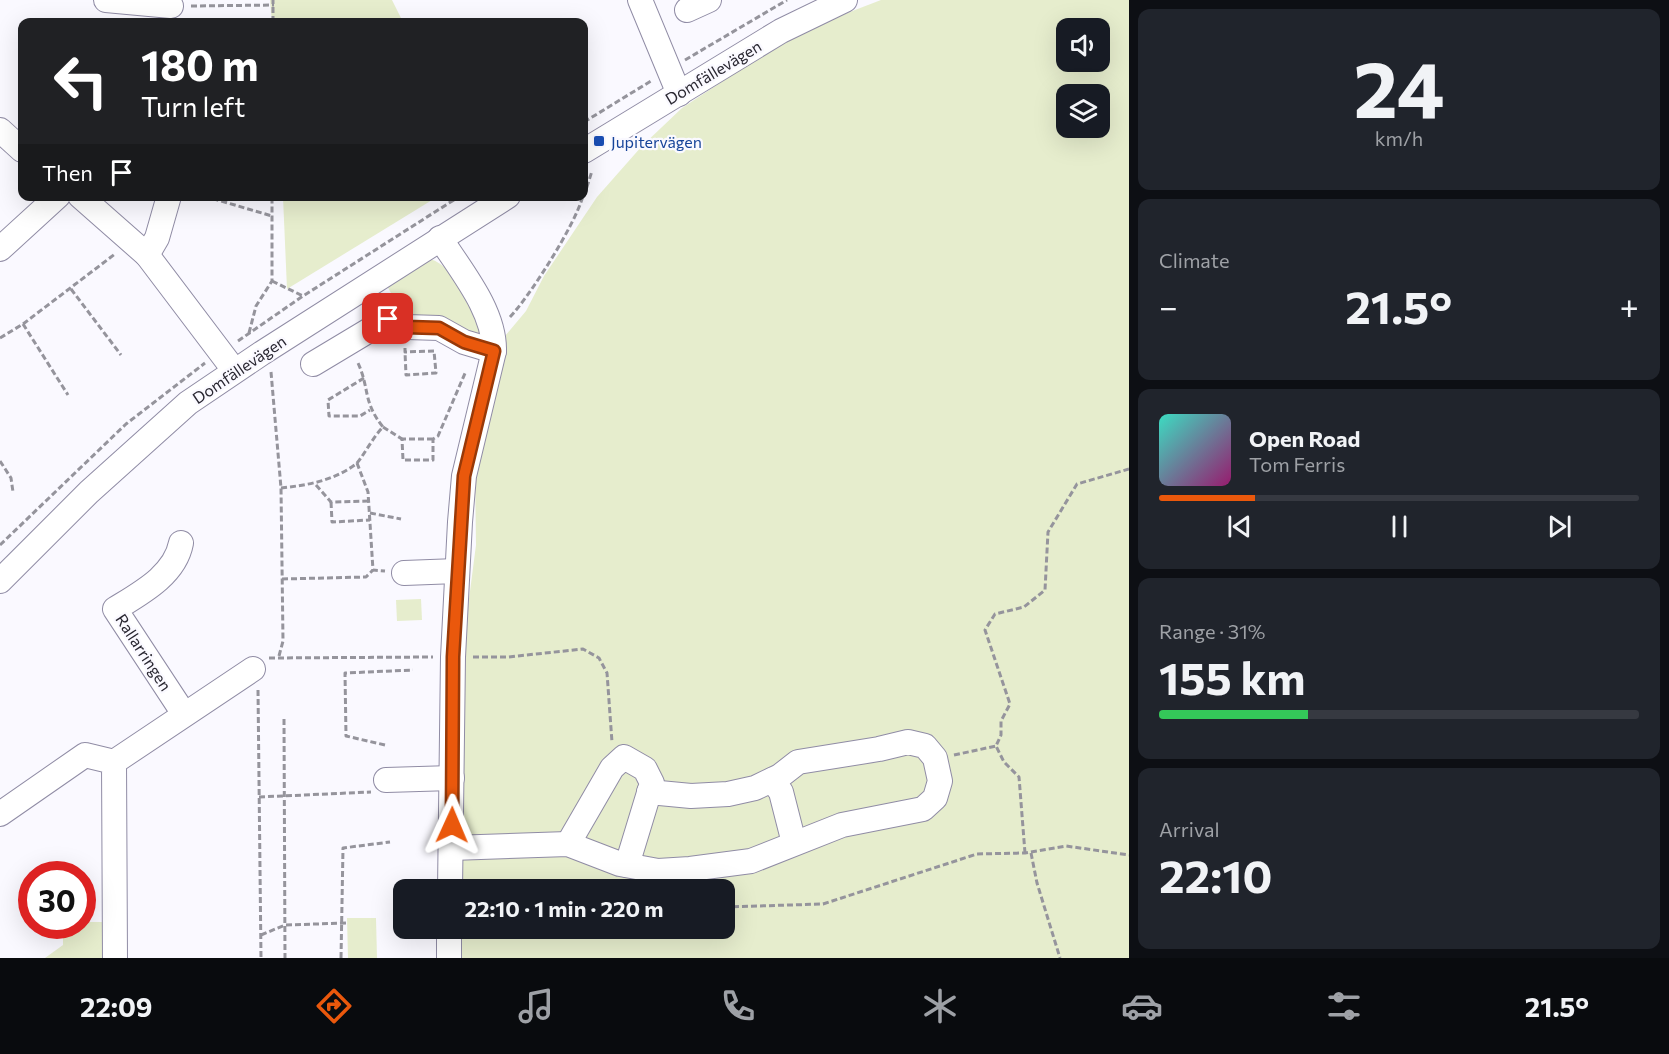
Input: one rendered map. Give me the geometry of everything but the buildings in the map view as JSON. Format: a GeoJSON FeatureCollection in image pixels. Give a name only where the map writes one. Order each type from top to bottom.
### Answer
{"type":"FeatureCollection","features":[{"type":"Feature","properties":{"kind":"street"},"geometry":{"type":"LineString","coordinates":[[106,0],[171,10]]}},
{"type":"Feature","properties":{"kind":"street"},"geometry":{"type":"LineString","coordinates":[[640,0],[679,94]]}},
{"type":"Feature","properties":{"kind":"street"},"geometry":{"type":"LineString","coordinates":[[687,10],[709,0]]}},
{"type":"Feature","properties":{"kind":"street","name":"Domfällevägen"},"geometry":{"type":"LineString","coordinates":[[588,149],[781,31],[841,1]]}},
{"type":"Feature","properties":{"kind":"street"},"geometry":{"type":"LineString","coordinates":[[0,130],[18,146]]}},
{"type":"Feature","properties":{"kind":"street"},"geometry":{"type":"LineString","coordinates":[[0,249],[53,201]]}},
{"type":"Feature","properties":{"kind":"street"},"geometry":{"type":"LineString","coordinates":[[86,201],[140,247],[234,370]]}},
{"type":"Feature","properties":{"kind":"street"},"geometry":{"type":"LineString","coordinates":[[140,247],[157,238],[168,201]]}},
{"type":"Feature","properties":{"kind":"street","name":"Domfällevägen"},"geometry":{"type":"LineString","coordinates":[[0,581],[136,448],[188,403],[234,370],[500,201]]}},
{"type":"Feature","properties":{"kind":"street"},"geometry":{"type":"LineString","coordinates":[[440,238],[486,315],[488,344],[464,476],[457,571],[453,657],[450,879]]}},
{"type":"Feature","properties":{"kind":"street"},"geometry":{"type":"LineString","coordinates":[[313,364],[388,319],[403,326],[422,329],[439,328],[488,344]]}},
{"type":"Feature","properties":{"kind":"street","name":"Rallarringen"},"geometry":{"type":"LineString","coordinates":[[181,543],[178,557],[165,573],[115,609],[184,714]]}},
{"type":"Feature","properties":{"kind":"street"},"geometry":{"type":"LineString","coordinates":[[404,573],[457,571]]}},
{"type":"Feature","properties":{"kind":"street"},"geometry":{"type":"LineString","coordinates":[[0,814],[85,754],[114,762],[184,714],[259,672]]}},
{"type":"Feature","properties":{"kind":"street"},"geometry":{"type":"LineString","coordinates":[[451,848],[568,844],[627,865],[658,870],[690,869],[751,861],[842,825],[923,809],[935,798],[940,781],[935,758],[925,746],[908,742],[798,762],[772,780],[755,788],[728,794],[691,796],[649,792]]}},
{"type":"Feature","properties":{"kind":"street"},"geometry":{"type":"LineString","coordinates":[[568,844],[616,764],[624,757],[645,769],[652,783],[627,865]]}},
{"type":"Feature","properties":{"kind":"street"},"geometry":{"type":"LineString","coordinates":[[114,762],[115,958]]}},
{"type":"Feature","properties":{"kind":"street"},"geometry":{"type":"LineString","coordinates":[[381,786],[452,778]]}},
{"type":"Feature","properties":{"kind":"street"},"geometry":{"type":"LineString","coordinates":[[772,780],[781,792],[794,843]]}},
{"type":"Feature","properties":{"kind":"street"},"geometry":{"type":"LineString","coordinates":[[449,939],[449,958]]}},
{"type":"Feature","properties":{"kind":"path"},"geometry":{"type":"LineString","coordinates":[[273,0],[273,18]]}},
{"type":"Feature","properties":{"kind":"path"},"geometry":{"type":"LineString","coordinates":[[171,10],[274,5]]}},
{"type":"Feature","properties":{"kind":"path"},"geometry":{"type":"LineString","coordinates":[[221,201],[272,216]]}},
{"type":"Feature","properties":{"kind":"path"},"geometry":{"type":"LineString","coordinates":[[261,958],[259,672],[279,656],[283,641],[281,488],[270,366],[249,334],[256,306],[272,281],[272,201]]}},
{"type":"Feature","properties":{"kind":"path"},"geometry":{"type":"LineString","coordinates":[[348,343],[364,378],[370,410],[383,427],[402,439],[433,439],[438,436],[488,344],[527,296],[580,209],[582,201]]}},
{"type":"Feature","properties":{"kind":"path"},"geometry":{"type":"LineString","coordinates":[[0,338],[70,289],[140,247]]}},
{"type":"Feature","properties":{"kind":"path"},"geometry":{"type":"LineString","coordinates":[[272,281],[303,296]]}},
{"type":"Feature","properties":{"kind":"path"},"geometry":{"type":"LineString","coordinates":[[70,289],[121,355]]}},
{"type":"Feature","properties":{"kind":"path"},"geometry":{"type":"LineString","coordinates":[[23,324],[68,395]]}},
{"type":"Feature","properties":{"kind":"path"},"geometry":{"type":"LineString","coordinates":[[403,326],[406,375],[436,373],[434,351],[405,352]]}},
{"type":"Feature","properties":{"kind":"path"},"geometry":{"type":"LineString","coordinates":[[364,378],[328,400],[329,416],[360,416],[370,410]]}},
{"type":"Feature","properties":{"kind":"path"},"geometry":{"type":"LineString","coordinates":[[281,488],[316,485],[357,463],[374,436],[383,427]]}},
{"type":"Feature","properties":{"kind":"path"},"geometry":{"type":"LineString","coordinates":[[402,439],[403,460],[433,460],[433,439]]}},
{"type":"Feature","properties":{"kind":"path"},"geometry":{"type":"LineString","coordinates":[[0,461],[11,478],[13,492]]}},
{"type":"Feature","properties":{"kind":"path"},"geometry":{"type":"LineString","coordinates":[[282,579],[366,577],[373,570],[369,501],[357,463]]}},
{"type":"Feature","properties":{"kind":"path"},"geometry":{"type":"LineString","coordinates":[[996,746],[1001,735],[1001,721],[1010,704],[985,630],[995,614],[1024,607],[1045,590],[1048,531],[1077,484],[1129,469]]}},
{"type":"Feature","properties":{"kind":"path"},"geometry":{"type":"LineString","coordinates":[[316,485],[331,502],[332,522],[370,520]]}},
{"type":"Feature","properties":{"kind":"path"},"geometry":{"type":"LineString","coordinates":[[331,502],[369,501]]}},
{"type":"Feature","properties":{"kind":"path"},"geometry":{"type":"LineString","coordinates":[[370,513],[401,519]]}},
{"type":"Feature","properties":{"kind":"path"},"geometry":{"type":"LineString","coordinates":[[373,570],[404,573]]}},
{"type":"Feature","properties":{"kind":"path"},"geometry":{"type":"LineString","coordinates":[[279,656],[508,657],[583,649],[599,658],[607,673],[610,736],[616,764]]}},
{"type":"Feature","properties":{"kind":"path"},"geometry":{"type":"LineString","coordinates":[[385,745],[346,736],[345,673],[413,670]]}},
{"type":"Feature","properties":{"kind":"path"},"geometry":{"type":"LineString","coordinates":[[284,719],[285,958]]}},
{"type":"Feature","properties":{"kind":"path"},"geometry":{"type":"LineString","coordinates":[[935,758],[970,753],[996,746]]}},
{"type":"Feature","properties":{"kind":"path"},"geometry":{"type":"LineString","coordinates":[[996,746],[1004,762],[1019,777],[1025,854]]}},
{"type":"Feature","properties":{"kind":"path"},"geometry":{"type":"LineString","coordinates":[[259,797],[381,786]]}},
{"type":"Feature","properties":{"kind":"path"},"geometry":{"type":"LineString","coordinates":[[341,958],[345,923],[343,848],[390,843]]}},
{"type":"Feature","properties":{"kind":"path"},"geometry":{"type":"LineString","coordinates":[[735,907],[823,904],[976,854],[1025,854],[1066,846],[1129,855]]}},
{"type":"Feature","properties":{"kind":"path"},"geometry":{"type":"LineString","coordinates":[[1031,852],[1037,883],[1060,958]]}},
{"type":"Feature","properties":{"kind":"path"},"geometry":{"type":"LineString","coordinates":[[261,935],[285,925],[345,923]]}},
{"type":"Feature","properties":{"kind":"green space"},"geometry":{"type":"Polygon","coordinates":[[[270,0],[392,0],[401,18],[272,18],[270,0]]]}},
{"type":"Feature","properties":{"kind":"green space"},"geometry":{"type":"Polygon","coordinates":[[[881,0],[1129,0],[1129,958],[459,958],[459,939],[735,939],[735,879],[459,879],[463,645],[476,545],[475,470],[502,369],[505,336],[526,311],[544,276],[597,197],[642,146],[682,108],[776,46],[829,20],[881,0]]]}},
{"type":"Feature","properties":{"kind":"green space"},"geometry":{"type":"Polygon","coordinates":[[[283,201],[430,201],[287,289],[283,201]]]}},
{"type":"Feature","properties":{"kind":"green space"},"geometry":{"type":"Polygon","coordinates":[[[430,259],[439,263],[457,280],[470,304],[481,337],[406,319],[387,286],[430,259]]]}},
{"type":"Feature","properties":{"kind":"green space"},"geometry":{"type":"Polygon","coordinates":[[[421,599],[422,620],[397,621],[396,600],[421,599]]]}},
{"type":"Feature","properties":{"kind":"green space"},"geometry":{"type":"Polygon","coordinates":[[[347,918],[376,918],[377,958],[348,958],[347,918]]]}},
{"type":"Feature","properties":{"kind":"green space"},"geometry":{"type":"Polygon","coordinates":[[[96,922],[107,922],[106,958],[45,958],[63,945],[63,939],[96,939],[96,922]]]}},
{"type":"Feature","properties":{"kind":"place","name":"Jupitervägen"},"geometry":{"type":"Point","coordinates":[599,141]}},
{"type":"Feature","properties":{"kind":"route"},"geometry":{"type":"LineString","coordinates":[[388,319],[406,327],[439,328],[464,342],[494,351],[464,476],[453,657],[452,825]]}}]}
